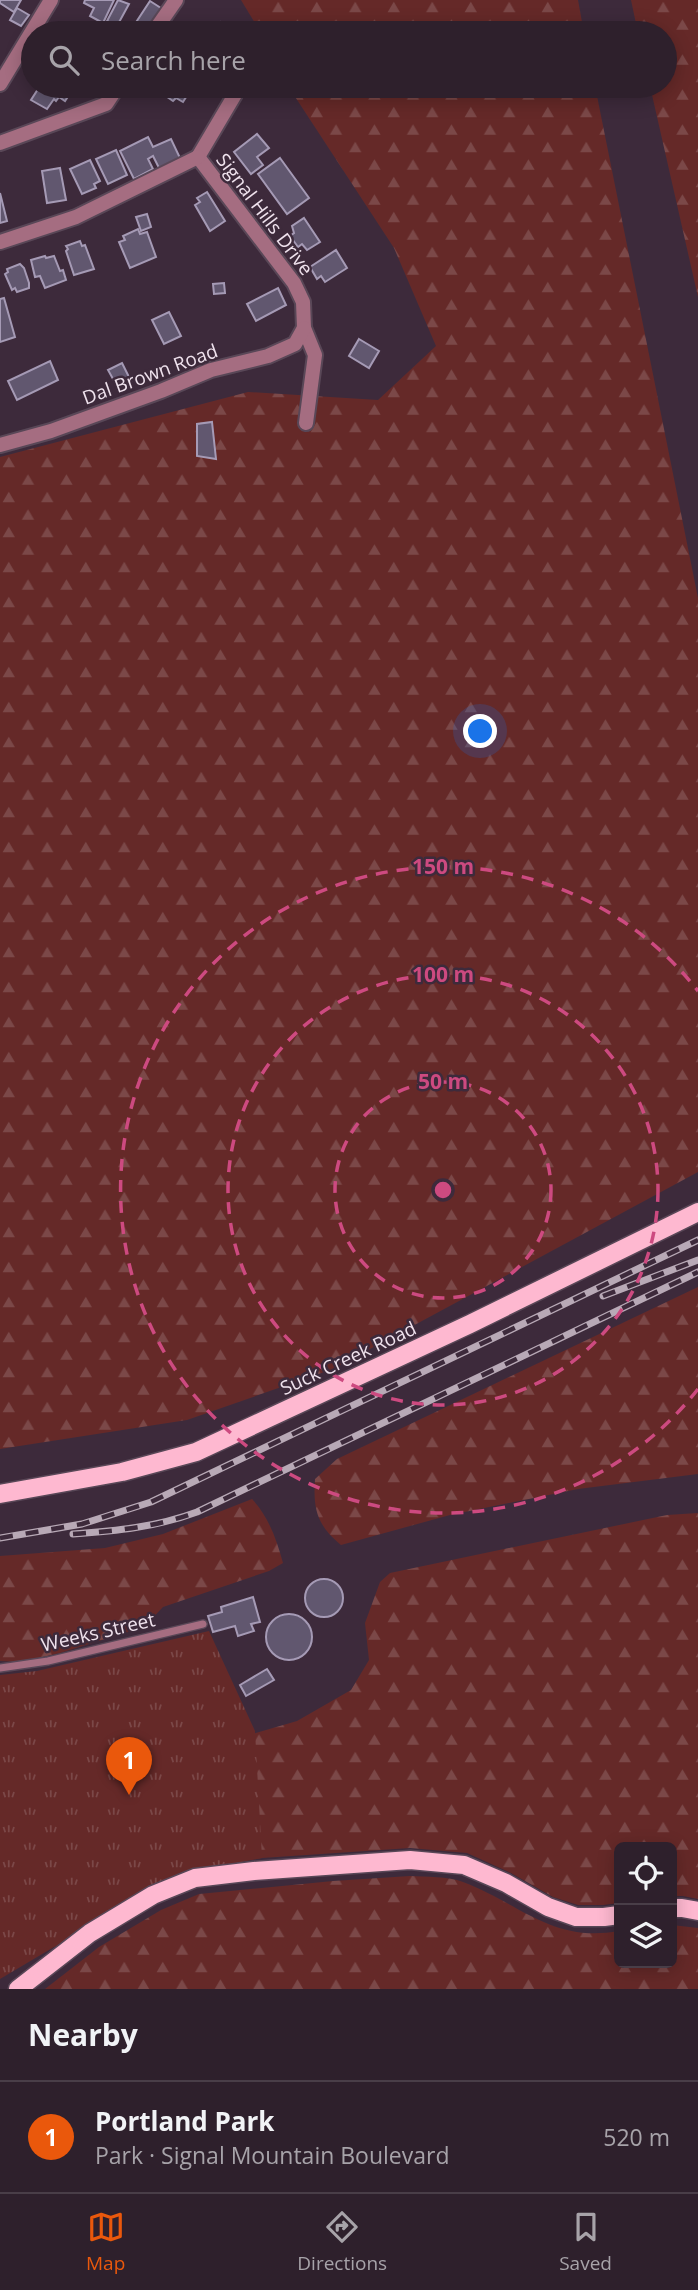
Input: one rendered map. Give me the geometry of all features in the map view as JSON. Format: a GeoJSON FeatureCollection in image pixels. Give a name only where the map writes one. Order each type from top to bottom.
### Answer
{"type":"FeatureCollection","features":[{"type":"Feature","properties":{"kind":"main road","name":"Suck Creek Road"},"geometry":{"type":"LineString","coordinates":[[0,1494],[122,1472],[196,1452],[470,1324],[698,1212]]}},
{"type":"Feature","properties":{"kind":"main road"},"geometry":{"type":"LineString","coordinates":[[18,1989],[90,1933],[153,1895],[195,1878],[410,1860],[464,1864],[506,1883],[548,1908],[576,1917],[614,1915]]}},
{"type":"Feature","properties":{"kind":"main road"},"geometry":{"type":"LineString","coordinates":[[677,1908],[698,1911]]}},
{"type":"Feature","properties":{"kind":"street"},"geometry":{"type":"LineString","coordinates":[[38,21],[51,0]]}},
{"type":"Feature","properties":{"kind":"street"},"geometry":{"type":"LineString","coordinates":[[161,21],[176,0]]}},
{"type":"Feature","properties":{"kind":"street"},"geometry":{"type":"LineString","coordinates":[[0,84],[21,49]]}},
{"type":"Feature","properties":{"kind":"street"},"geometry":{"type":"LineString","coordinates":[[0,143],[106,104],[110,98]]}},
{"type":"Feature","properties":{"kind":"street"},"geometry":{"type":"LineString","coordinates":[[198,157],[233,98]]}},
{"type":"Feature","properties":{"kind":"street","name":"Signal Hills Drive"},"geometry":{"type":"LineString","coordinates":[[0,242],[76,217],[198,157],[294,283],[303,302],[304,328],[315,355],[306,423]]}},
{"type":"Feature","properties":{"kind":"street","name":"Dal Brown Road"},"geometry":{"type":"LineString","coordinates":[[0,446],[64,427],[211,370],[268,356],[295,344],[304,328]]}},
{"type":"Feature","properties":{"kind":"lane","name":"Weeks Street"},"geometry":{"type":"LineString","coordinates":[[0,1668],[48,1661],[203,1623]]}},
{"type":"Feature","properties":{"kind":"green space"},"geometry":{"type":"Polygon","coordinates":[[[241,0],[578,0],[582,21],[254,21],[241,0]]]}},
{"type":"Feature","properties":{"kind":"green space"},"geometry":{"type":"Polygon","coordinates":[[[631,0],[698,0],[698,297],[653,98],[677,98],[677,21],[635,21],[631,0]]]}},
{"type":"Feature","properties":{"kind":"green space"},"geometry":{"type":"Polygon","coordinates":[[[296,98],[597,98],[698,598],[698,1172],[333,1369],[187,1420],[0,1449],[0,457],[248,392],[378,400],[436,346],[394,248],[296,98]]]}},
{"type":"Feature","properties":{"kind":"green space"},"geometry":{"type":"Polygon","coordinates":[[[698,1287],[698,1474],[578,1489],[450,1515],[341,1545],[322,1524],[316,1508],[315,1479],[337,1459],[698,1287]]]}},
{"type":"Feature","properties":{"kind":"green space"},"geometry":{"type":"Polygon","coordinates":[[[252,1499],[268,1521],[283,1563],[269,1571],[163,1607],[144,1627],[60,1653],[20,1662],[0,1661],[0,1556],[105,1548],[163,1534],[252,1499]]]}},
{"type":"Feature","properties":{"kind":"green space"},"geometry":{"type":"Polygon","coordinates":[[[698,1513],[698,1899],[677,1896],[677,1842],[614,1842],[614,1904],[603,1905],[578,1905],[553,1897],[511,1873],[467,1853],[410,1848],[262,1858],[179,1873],[54,1947],[0,1728],[228,1741],[297,1721],[351,1690],[369,1660],[365,1623],[380,1582],[390,1573],[667,1515],[698,1513]]]}},
{"type":"Feature","properties":{"kind":"green space"},"geometry":{"type":"Polygon","coordinates":[[[209,1631],[255,1731],[262,1858],[179,1873],[0,1979],[0,1675],[37,1671],[209,1631]]]}},
{"type":"Feature","properties":{"kind":"green space"},"geometry":{"type":"Polygon","coordinates":[[[410,1876],[457,1880],[555,1927],[575,1932],[614,1931],[614,1968],[677,1968],[677,1926],[698,1928],[698,1989],[45,1989],[99,1947],[161,1910],[199,1894],[410,1876]]]}},
{"type":"Feature","properties":{"kind":"building"},"geometry":{"type":"Polygon","coordinates":[[[0,0],[21,0],[14,12],[0,3],[0,0]]]}},
{"type":"Feature","properties":{"kind":"building"},"geometry":{"type":"Polygon","coordinates":[[[85,0],[114,0],[104,21],[90,16],[94,8],[84,3],[85,0]]]}},
{"type":"Feature","properties":{"kind":"building"},"geometry":{"type":"Polygon","coordinates":[[[118,0],[129,4],[120,21],[107,21],[118,0]]]}},
{"type":"Feature","properties":{"kind":"building"},"geometry":{"type":"Polygon","coordinates":[[[150,1],[164,10],[157,21],[137,21],[150,1]]]}},
{"type":"Feature","properties":{"kind":"building"},"geometry":{"type":"Polygon","coordinates":[[[17,8],[29,15],[25,21],[21,21],[21,26],[10,20],[17,8]]]}},
{"type":"Feature","properties":{"kind":"building"},"geometry":{"type":"Polygon","coordinates":[[[58,98],[56,101],[54,99],[47,109],[31,100],[58,98]]]}},
{"type":"Feature","properties":{"kind":"building"},"geometry":{"type":"Polygon","coordinates":[[[257,134],[269,148],[257,157],[263,165],[251,174],[234,152],[257,134]]]}},
{"type":"Feature","properties":{"kind":"building"},"geometry":{"type":"Polygon","coordinates":[[[148,137],[153,147],[171,139],[180,158],[159,168],[153,156],[148,159],[153,169],[134,179],[120,151],[148,137]]]}},
{"type":"Feature","properties":{"kind":"building"},"geometry":{"type":"Polygon","coordinates":[[[116,150],[127,175],[108,184],[96,159],[116,150]]]}},
{"type":"Feature","properties":{"kind":"building"},"geometry":{"type":"Polygon","coordinates":[[[280,158],[309,198],[287,214],[258,174],[280,158]]]}},
{"type":"Feature","properties":{"kind":"building"},"geometry":{"type":"Polygon","coordinates":[[[90,160],[100,181],[94,184],[96,188],[82,194],[70,169],[90,160]]]}},
{"type":"Feature","properties":{"kind":"building"},"geometry":{"type":"Polygon","coordinates":[[[60,168],[66,200],[47,203],[42,171],[60,168]]]}},
{"type":"Feature","properties":{"kind":"building"},"geometry":{"type":"Polygon","coordinates":[[[207,192],[225,221],[210,231],[195,205],[200,202],[197,198],[207,192]]]}},
{"type":"Feature","properties":{"kind":"building"},"geometry":{"type":"Polygon","coordinates":[[[0,193],[7,221],[0,223],[0,193]]]}},
{"type":"Feature","properties":{"kind":"building"},"geometry":{"type":"Polygon","coordinates":[[[147,214],[151,227],[141,231],[136,217],[147,214]]]}},
{"type":"Feature","properties":{"kind":"building"},"geometry":{"type":"Polygon","coordinates":[[[304,218],[320,242],[307,250],[302,244],[298,247],[290,236],[294,233],[292,226],[304,218]]]}},
{"type":"Feature","properties":{"kind":"building"},"geometry":{"type":"Polygon","coordinates":[[[138,229],[140,234],[147,232],[156,257],[130,268],[119,242],[125,240],[123,236],[138,229]]]}},
{"type":"Feature","properties":{"kind":"building"},"geometry":{"type":"Polygon","coordinates":[[[80,241],[82,246],[85,245],[94,269],[74,275],[66,246],[80,241]]]}},
{"type":"Feature","properties":{"kind":"building"},"geometry":{"type":"Polygon","coordinates":[[[336,250],[347,268],[325,282],[321,276],[317,279],[310,267],[336,250]]]}},
{"type":"Feature","properties":{"kind":"building"},"geometry":{"type":"Polygon","coordinates":[[[54,256],[66,280],[45,288],[40,276],[35,277],[31,260],[54,256]]]}},
{"type":"Feature","properties":{"kind":"building"},"geometry":{"type":"Polygon","coordinates":[[[20,264],[24,268],[29,288],[17,292],[15,288],[12,290],[5,274],[7,269],[20,264]]]}},
{"type":"Feature","properties":{"kind":"building"},"geometry":{"type":"Polygon","coordinates":[[[224,283],[225,293],[214,294],[213,284],[224,283]]]}},
{"type":"Feature","properties":{"kind":"building"},"geometry":{"type":"Polygon","coordinates":[[[278,288],[286,305],[256,321],[247,304],[278,288]]]}},
{"type":"Feature","properties":{"kind":"building"},"geometry":{"type":"Polygon","coordinates":[[[4,298],[15,337],[0,342],[0,299],[4,298]]]}},
{"type":"Feature","properties":{"kind":"building"},"geometry":{"type":"Polygon","coordinates":[[[169,312],[181,336],[164,344],[152,320],[169,312]]]}},
{"type":"Feature","properties":{"kind":"building"},"geometry":{"type":"Polygon","coordinates":[[[359,339],[379,351],[369,368],[349,356],[359,339]]]}},
{"type":"Feature","properties":{"kind":"building"},"geometry":{"type":"Polygon","coordinates":[[[50,361],[58,380],[17,400],[8,381],[50,361]]]}},
{"type":"Feature","properties":{"kind":"building"},"geometry":{"type":"Polygon","coordinates":[[[122,363],[131,381],[118,388],[108,370],[122,363]]]}},
{"type":"Feature","properties":{"kind":"building"},"geometry":{"type":"Polygon","coordinates":[[[212,422],[216,459],[197,456],[197,424],[212,422]]]}},
{"type":"Feature","properties":{"kind":"building"},"geometry":{"type":"Polygon","coordinates":[[[324,1579],[337,1585],[343,1598],[337,1611],[324,1617],[311,1611],[305,1598],[311,1585],[324,1579]]]}},
{"type":"Feature","properties":{"kind":"building"},"geometry":{"type":"Polygon","coordinates":[[[253,1597],[260,1622],[251,1624],[254,1631],[238,1636],[235,1626],[213,1632],[208,1616],[222,1612],[221,1607],[253,1597]]]}},
{"type":"Feature","properties":{"kind":"building"},"geometry":{"type":"Polygon","coordinates":[[[289,1614],[305,1621],[312,1637],[305,1653],[289,1660],[273,1653],[266,1637],[273,1621],[289,1614]]]}},
{"type":"Feature","properties":{"kind":"building"},"geometry":{"type":"Polygon","coordinates":[[[267,1669],[274,1680],[246,1696],[240,1685],[267,1669]]]}},
{"type":"Feature","properties":{"kind":"railway"},"geometry":{"type":"LineString","coordinates":[[0,1538],[82,1524],[151,1502],[698,1240]]}},
{"type":"Feature","properties":{"kind":"railway"},"geometry":{"type":"LineString","coordinates":[[603,1296],[698,1260]]}},
{"type":"Feature","properties":{"kind":"railway"},"geometry":{"type":"LineString","coordinates":[[73,1534],[151,1525],[197,1512],[698,1272]]}},
{"type":"Feature","properties":{"kind":"place","name":"Portland Park"},"geometry":{"type":"Point","coordinates":[129,1795]}}]}
